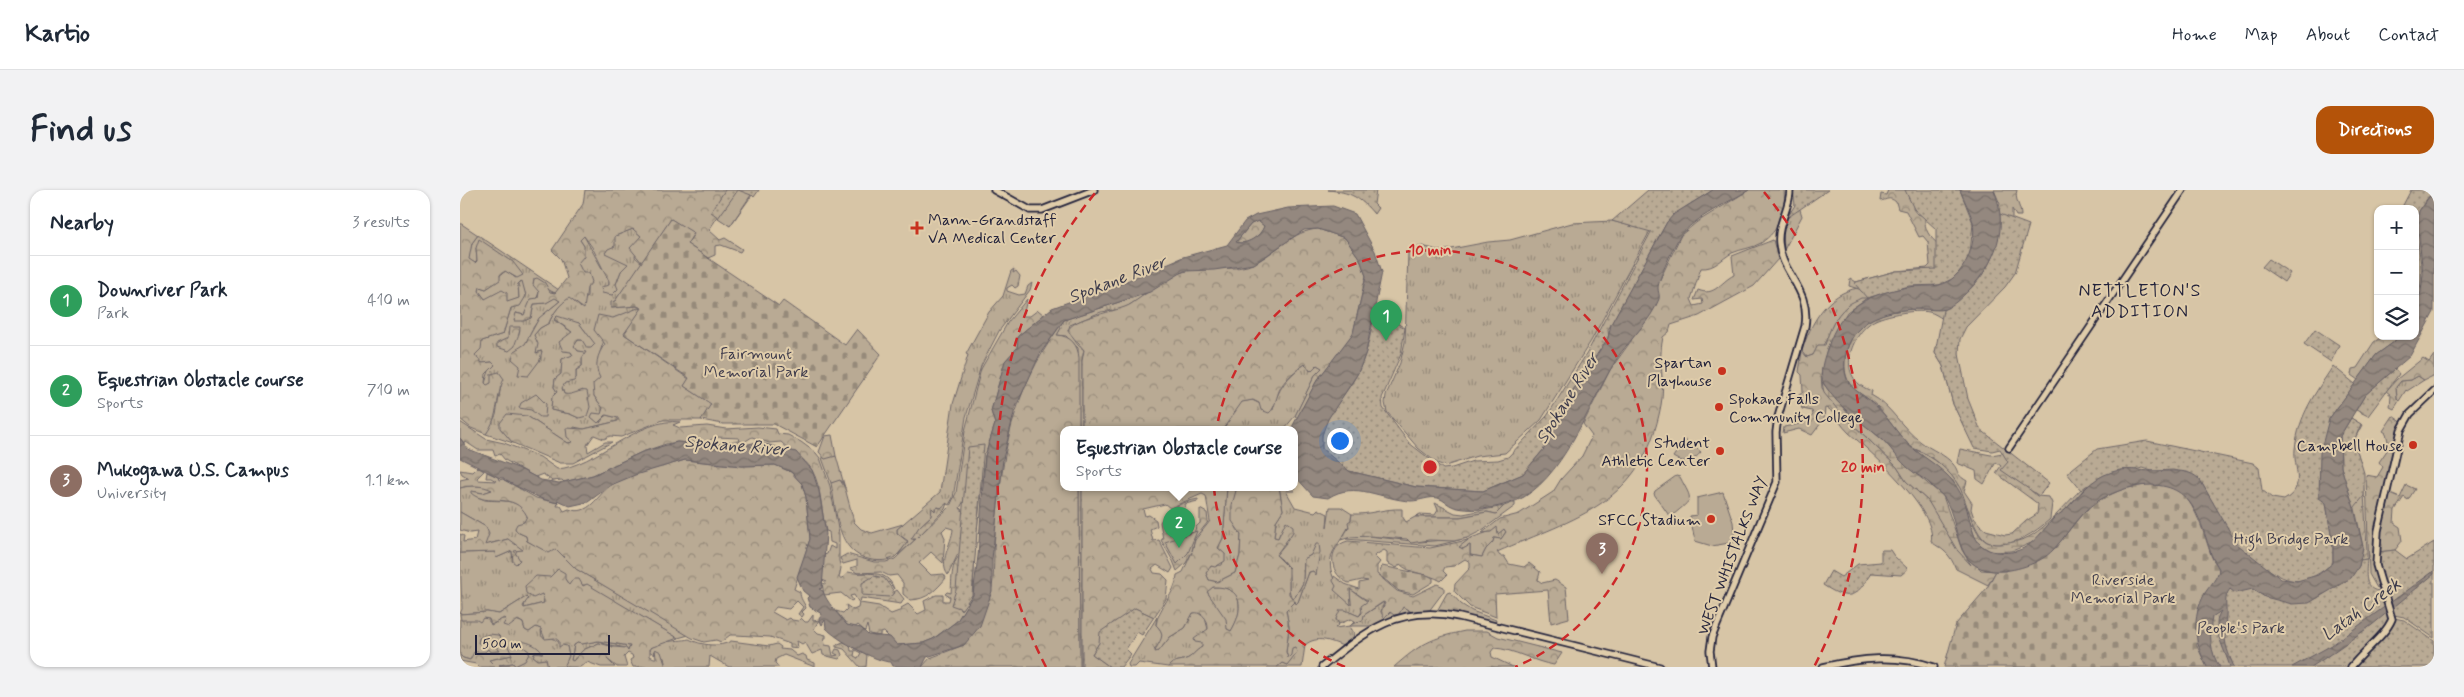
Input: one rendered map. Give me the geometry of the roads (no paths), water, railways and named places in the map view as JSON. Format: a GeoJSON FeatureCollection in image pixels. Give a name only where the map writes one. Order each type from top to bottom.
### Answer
{"type":"FeatureCollection","features":[{"type":"Feature","properties":{"kind":"main road"},"geometry":{"type":"LineString","coordinates":[[994,190],[1033,210],[1050,208],[1094,190]]}},
{"type":"Feature","properties":{"kind":"main road"},"geometry":{"type":"LineString","coordinates":[[2009,448],[2183,190]]}},
{"type":"Feature","properties":{"kind":"main road","name":"WEST WHISTALKS WAY"},"geometry":{"type":"LineString","coordinates":[[1712,666],[1710,651],[1712,637],[1777,482],[1776,432],[1778,417],[1807,315],[1805,301],[1779,245],[1780,230],[1790,202],[1790,192]]}},
{"type":"Feature","properties":{"kind":"main road"},"geometry":{"type":"LineString","coordinates":[[2351,667],[2386,629],[2392,619],[2376,565],[2377,541],[2398,438],[2410,414],[2434,391]]}},
{"type":"Feature","properties":{"kind":"main road"},"geometry":{"type":"LineString","coordinates":[[1322,667],[1356,639],[1379,625],[1409,615],[1431,613],[1459,617],[1660,667]]}},
{"type":"Feature","properties":{"kind":"main road"},"geometry":{"type":"LineString","coordinates":[[1823,667],[1854,660],[1883,658],[1914,661],[1934,667]]}},
{"type":"Feature","properties":{"kind":"water"},"geometry":{"type":"Polygon","coordinates":[[[1713,190],[1749,190],[1694,223],[1680,236],[1661,277],[1658,288],[1659,299],[1656,307],[1620,354],[1578,431],[1554,469],[1540,485],[1524,497],[1508,504],[1490,508],[1462,509],[1438,498],[1411,501],[1358,491],[1338,493],[1328,498],[1313,496],[1298,479],[1298,426],[1293,426],[1316,382],[1353,333],[1366,276],[1360,259],[1345,238],[1318,229],[1304,230],[1254,264],[1214,270],[1184,271],[1150,292],[1064,320],[1040,354],[1015,409],[1003,459],[992,559],[992,591],[980,626],[964,645],[927,657],[922,667],[893,666],[891,662],[857,650],[831,633],[826,628],[825,620],[822,625],[819,619],[822,614],[810,607],[807,598],[809,596],[803,591],[797,577],[810,539],[806,497],[802,484],[791,472],[775,465],[742,466],[685,460],[635,475],[611,485],[588,502],[570,506],[557,500],[558,503],[542,499],[504,480],[504,478],[500,478],[460,458],[460,438],[468,449],[518,468],[541,480],[559,483],[593,475],[642,452],[677,442],[736,447],[757,442],[796,452],[812,470],[819,491],[826,534],[822,588],[819,589],[823,591],[830,604],[847,625],[861,628],[868,635],[890,637],[897,645],[923,643],[933,639],[957,621],[973,595],[978,556],[985,456],[995,424],[991,411],[1005,361],[1017,348],[1018,336],[1052,308],[1124,282],[1183,257],[1227,245],[1245,221],[1256,215],[1288,208],[1333,206],[1355,214],[1375,251],[1382,272],[1366,352],[1358,373],[1328,419],[1322,435],[1322,449],[1349,471],[1416,487],[1483,491],[1523,474],[1544,449],[1565,402],[1608,338],[1611,324],[1667,222],[1674,214],[1713,190]],[[1258,221],[1251,224],[1236,242],[1244,243],[1253,239],[1264,226],[1258,221]]]}},
{"type":"Feature","properties":{"kind":"water"},"geometry":{"type":"Polygon","coordinates":[[[1960,190],[1994,190],[2000,218],[1997,244],[1986,268],[1966,293],[1945,309],[1910,309],[1888,313],[1867,322],[1852,338],[1845,357],[1845,366],[1847,379],[1852,386],[1880,410],[1910,446],[1942,470],[1952,481],[1966,506],[1974,535],[1982,546],[1997,552],[2016,551],[2024,548],[2091,483],[2104,475],[2128,469],[2178,471],[2190,473],[2200,480],[2237,544],[2281,579],[2297,581],[2318,575],[2333,563],[2333,547],[2326,503],[2319,498],[2320,453],[2329,419],[2376,355],[2395,340],[2419,340],[2410,356],[2365,395],[2340,436],[2341,467],[2354,508],[2363,547],[2359,566],[2351,578],[2309,603],[2292,604],[2265,597],[2253,589],[2235,593],[2230,589],[2226,599],[2225,637],[2234,667],[2230,667],[2218,631],[2218,617],[2221,611],[2212,617],[2211,630],[2212,650],[2220,667],[2207,667],[2199,648],[2196,621],[2205,593],[2219,569],[2212,556],[2195,510],[2178,492],[2166,487],[2151,485],[2132,487],[2106,497],[2093,504],[2083,513],[2048,555],[2026,566],[1994,571],[1981,568],[1971,562],[1960,544],[1944,497],[1927,481],[1906,466],[1883,440],[1851,415],[1837,401],[1822,380],[1822,371],[1823,361],[1833,333],[1848,312],[1881,294],[1912,286],[1939,285],[1948,282],[1955,276],[1966,260],[1973,241],[1972,218],[1960,190]]]}},
{"type":"Feature","properties":{"kind":"water"},"geometry":{"type":"Polygon","coordinates":[[[2434,190],[2434,312],[2419,340],[2419,297],[2423,274],[2419,237],[2419,211],[2434,190]]]}},
{"type":"Feature","properties":{"kind":"water"},"geometry":{"type":"Polygon","coordinates":[[[2434,571],[2434,574],[2372,625],[2322,660],[2311,667],[2292,667],[2332,645],[2434,571]]]}},
{"type":"Feature","properties":{"kind":"place","name":"Mann-Grandstaff VA Medical Center"},"geometry":{"type":"Point","coordinates":[917,228]}},
{"type":"Feature","properties":{"kind":"place","name":"Downriver Park"},"geometry":{"type":"Point","coordinates":[1386,341]}},
{"type":"Feature","properties":{"kind":"place","name":"Spartan Playhouse"},"geometry":{"type":"Point","coordinates":[1722,371]}},
{"type":"Feature","properties":{"kind":"place","name":"Spokane Falls Community College"},"geometry":{"type":"Point","coordinates":[1719,407]}},
{"type":"Feature","properties":{"kind":"place","name":"Campbell House"},"geometry":{"type":"Point","coordinates":[2413,445]}},
{"type":"Feature","properties":{"kind":"place","name":"Student Athletic Center"},"geometry":{"type":"Point","coordinates":[1720,451]}},
{"type":"Feature","properties":{"kind":"place","name":"SFCC Stadium"},"geometry":{"type":"Point","coordinates":[1711,519]}},
{"type":"Feature","properties":{"kind":"place","name":"Equestrian Obstacle course"},"geometry":{"type":"Point","coordinates":[1179,548]}},
{"type":"Feature","properties":{"kind":"place","name":"Mukogawa U.S. Campus"},"geometry":{"type":"Point","coordinates":[1602,574]}},
{"type":"Feature","properties":{"kind":"district","name":"NETTLETON'S ADDITION"},"geometry":{"type":"Point","coordinates":[2140,300]}},
{"type":"Feature","properties":{"kind":"water label","name":"Spokane River"},"geometry":{"type":"Point","coordinates":[1117,279]}},
{"type":"Feature","properties":{"kind":"water label","name":"Spokane River"},"geometry":{"type":"Point","coordinates":[1567,398]}},
{"type":"Feature","properties":{"kind":"water label","name":"Spokane River"},"geometry":{"type":"Point","coordinates":[736,445]}},
{"type":"Feature","properties":{"kind":"water label","name":"Latah Creek"},"geometry":{"type":"Point","coordinates":[2361,609]}},
{"type":"Feature","properties":{"kind":"park label","name":"Fairmount Memorial Park"},"geometry":{"type":"Point","coordinates":[756,362]}},
{"type":"Feature","properties":{"kind":"park label","name":"High Bridge Park"},"geometry":{"type":"Point","coordinates":[2291,538]}},
{"type":"Feature","properties":{"kind":"park label","name":"Riverside Memorial Park"},"geometry":{"type":"Point","coordinates":[2123,588]}},
{"type":"Feature","properties":{"kind":"park label","name":"People's Park"},"geometry":{"type":"Point","coordinates":[2241,627]}}]}
